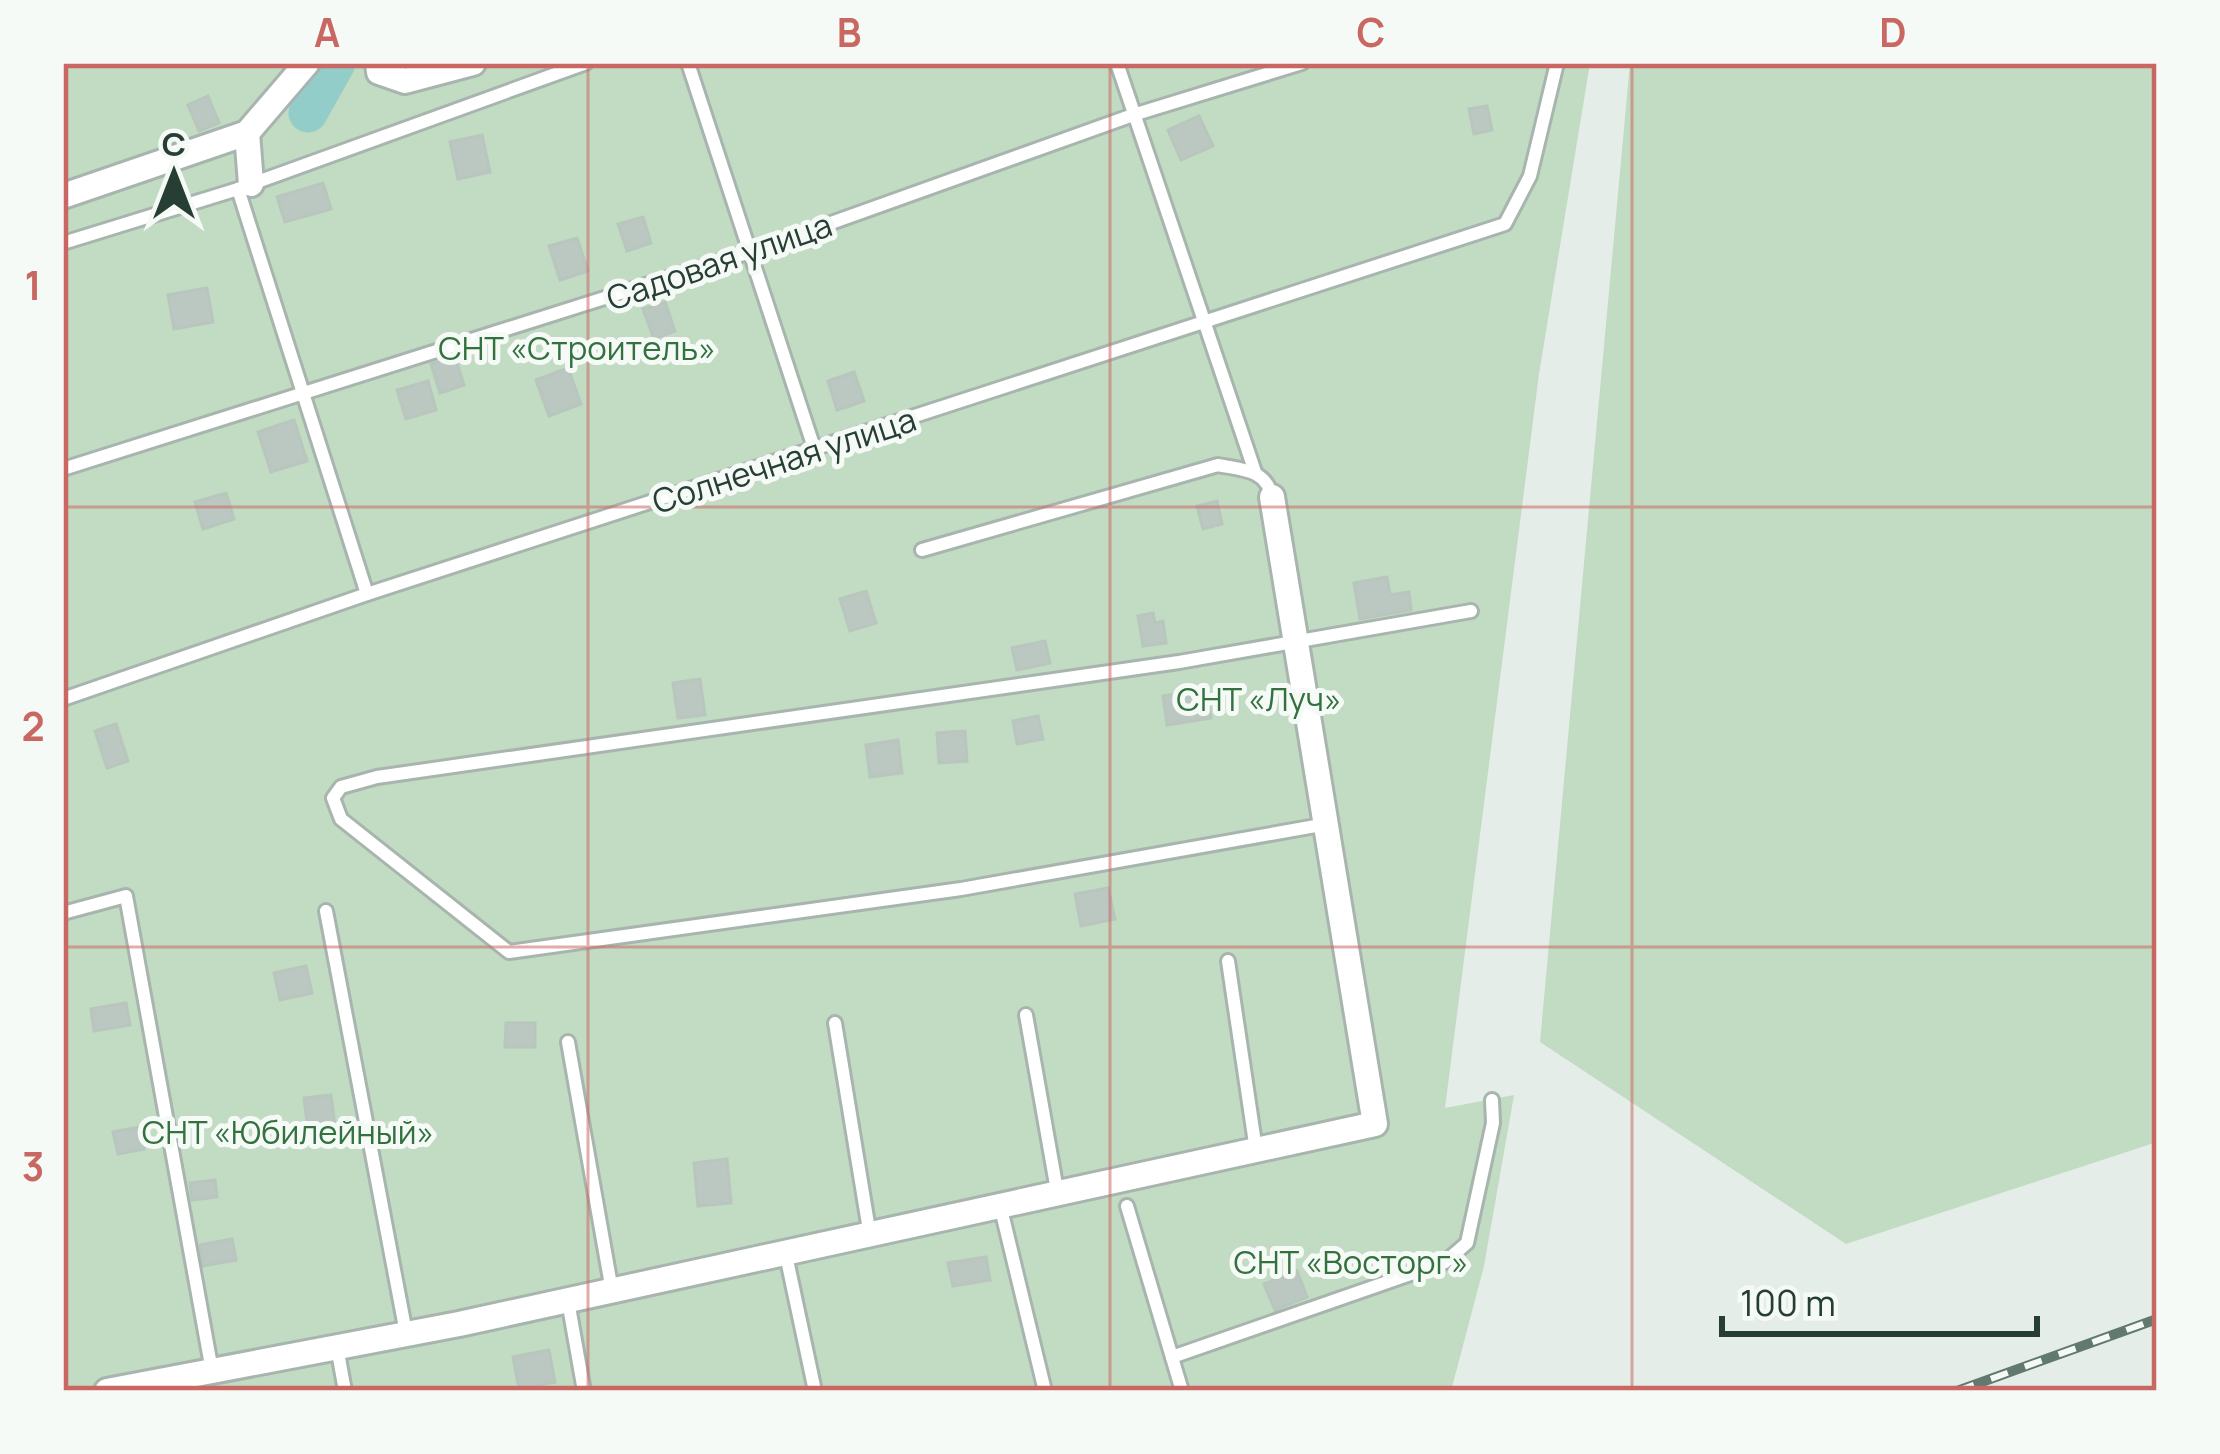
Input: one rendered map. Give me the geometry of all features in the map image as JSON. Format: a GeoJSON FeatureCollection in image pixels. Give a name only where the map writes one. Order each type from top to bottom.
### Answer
{"type":"FeatureCollection","features":[{"type":"Feature","properties":{"kind":"street"},"geometry":{"type":"LineString","coordinates":[[63,196],[247,134],[307,63]]}},
{"type":"Feature","properties":{"kind":"street"},"geometry":{"type":"LineString","coordinates":[[378,63],[379,72],[405,81],[473,63]]}},
{"type":"Feature","properties":{"kind":"street"},"geometry":{"type":"LineString","coordinates":[[244,186],[247,134]]}},
{"type":"Feature","properties":{"kind":"street"},"geometry":{"type":"LineString","coordinates":[[107,1391],[870,1238],[1375,1124],[1272,497]]}},
{"type":"Feature","properties":{"kind":"lane"},"geometry":{"type":"LineString","coordinates":[[63,243],[244,186],[586,63]]}},
{"type":"Feature","properties":{"kind":"lane"},"geometry":{"type":"LineString","coordinates":[[688,63],[815,451]]}},
{"type":"Feature","properties":{"kind":"lane"},"geometry":{"type":"LineString","coordinates":[[1117,63],[1255,472]]}},
{"type":"Feature","properties":{"kind":"lane","name":"Садовая улица"},"geometry":{"type":"LineString","coordinates":[[63,469],[307,396],[750,252],[1133,115],[1302,63]]}},
{"type":"Feature","properties":{"kind":"lane","name":"Солнечная улица"},"geometry":{"type":"LineString","coordinates":[[63,699],[368,594],[1505,224],[1530,176],[1557,63]]}},
{"type":"Feature","properties":{"kind":"lane"},"geometry":{"type":"LineString","coordinates":[[244,186],[368,594]]}},
{"type":"Feature","properties":{"kind":"lane"},"geometry":{"type":"LineString","coordinates":[[922,550],[1218,465],[1255,472],[1268,482],[1272,497]]}},
{"type":"Feature","properties":{"kind":"lane"},"geometry":{"type":"LineString","coordinates":[[1329,824],[961,889],[509,952],[341,819],[333,798],[341,787],[377,777],[1472,611]]}},
{"type":"Feature","properties":{"kind":"lane"},"geometry":{"type":"LineString","coordinates":[[63,913],[126,896],[212,1371]]}},
{"type":"Feature","properties":{"kind":"lane"},"geometry":{"type":"LineString","coordinates":[[326,911],[406,1334]]}},
{"type":"Feature","properties":{"kind":"lane"},"geometry":{"type":"LineString","coordinates":[[1228,961],[1256,1151]]}},
{"type":"Feature","properties":{"kind":"lane"},"geometry":{"type":"LineString","coordinates":[[1026,1015],[1058,1196]]}},
{"type":"Feature","properties":{"kind":"lane"},"geometry":{"type":"LineString","coordinates":[[835,1022],[870,1238]]}},
{"type":"Feature","properties":{"kind":"lane"},"geometry":{"type":"LineString","coordinates":[[568,1042],[613,1292]]}},
{"type":"Feature","properties":{"kind":"lane"},"geometry":{"type":"LineString","coordinates":[[1172,1357],[1445,1262],[1467,1243],[1492,1100]]}},
{"type":"Feature","properties":{"kind":"lane"},"geometry":{"type":"LineString","coordinates":[[1127,1206],[1182,1391]]}},
{"type":"Feature","properties":{"kind":"lane"},"geometry":{"type":"LineString","coordinates":[[1001,1209],[1045,1391]]}},
{"type":"Feature","properties":{"kind":"lane"},"geometry":{"type":"LineString","coordinates":[[786,1255],[815,1391]]}},
{"type":"Feature","properties":{"kind":"lane"},"geometry":{"type":"LineString","coordinates":[[568,1301],[584,1391]]}},
{"type":"Feature","properties":{"kind":"lane"},"geometry":{"type":"LineString","coordinates":[[337,1347],[344,1391]]}},
{"type":"Feature","properties":{"kind":"green space"},"geometry":{"type":"Polygon","coordinates":[[[63,63],[1590,63],[1539,374],[1445,1108],[1514,1095],[1484,1266],[1451,1391],[63,1391],[63,63]]]}},
{"type":"Feature","properties":{"kind":"green space"},"geometry":{"type":"Polygon","coordinates":[[[1630,63],[2157,63],[2157,1142],[1846,1244],[1540,1042],[1630,63]]]}},
{"type":"Feature","properties":{"kind":"building"},"geometry":{"type":"Polygon","coordinates":[[[208,96],[219,123],[199,131],[188,105],[208,96]]]}},
{"type":"Feature","properties":{"kind":"building"},"geometry":{"type":"Polygon","coordinates":[[[1487,106],[1492,130],[1474,134],[1469,109],[1487,106]]]}},
{"type":"Feature","properties":{"kind":"building"},"geometry":{"type":"Polygon","coordinates":[[[1199,116],[1213,146],[1181,160],[1168,130],[1199,116]]]}},
{"type":"Feature","properties":{"kind":"building"},"geometry":{"type":"Polygon","coordinates":[[[482,135],[490,172],[458,179],[450,142],[482,135]]]}},
{"type":"Feature","properties":{"kind":"building"},"geometry":{"type":"Polygon","coordinates":[[[323,183],[331,209],[285,222],[277,197],[323,183]]]}},
{"type":"Feature","properties":{"kind":"building"},"geometry":{"type":"Polygon","coordinates":[[[643,217],[651,243],[627,251],[618,224],[643,217]]]}},
{"type":"Feature","properties":{"kind":"building"},"geometry":{"type":"Polygon","coordinates":[[[577,238],[588,271],[560,280],[549,246],[577,238]]]}},
{"type":"Feature","properties":{"kind":"building"},"geometry":{"type":"Polygon","coordinates":[[[207,288],[213,322],[174,329],[168,295],[207,288]]]}},
{"type":"Feature","properties":{"kind":"building"},"geometry":{"type":"Polygon","coordinates":[[[665,302],[675,331],[654,339],[643,309],[665,302]]]}},
{"type":"Feature","properties":{"kind":"building"},"geometry":{"type":"Polygon","coordinates":[[[455,357],[464,385],[440,393],[431,364],[455,357]]]}},
{"type":"Feature","properties":{"kind":"building"},"geometry":{"type":"Polygon","coordinates":[[[568,368],[581,404],[549,416],[536,380],[568,368]]]}},
{"type":"Feature","properties":{"kind":"building"},"geometry":{"type":"Polygon","coordinates":[[[854,372],[864,401],[837,410],[828,381],[854,372]]]}},
{"type":"Feature","properties":{"kind":"building"},"geometry":{"type":"Polygon","coordinates":[[[428,381],[436,410],[406,419],[397,390],[428,381]]]}},
{"type":"Feature","properties":{"kind":"building"},"geometry":{"type":"Polygon","coordinates":[[[294,420],[307,461],[271,472],[258,432],[294,420]]]}},
{"type":"Feature","properties":{"kind":"building"},"geometry":{"type":"Polygon","coordinates":[[[226,493],[234,519],[203,529],[195,502],[226,493]]]}},
{"type":"Feature","properties":{"kind":"building"},"geometry":{"type":"Polygon","coordinates":[[[1217,501],[1222,524],[1203,529],[1197,506],[1217,501]]]}},
{"type":"Feature","properties":{"kind":"building"},"geometry":{"type":"Polygon","coordinates":[[[1387,577],[1390,595],[1409,592],[1411,610],[1360,619],[1354,583],[1387,577]]]}},
{"type":"Feature","properties":{"kind":"building"},"geometry":{"type":"Polygon","coordinates":[[[866,591],[876,623],[850,631],[840,599],[866,591]]]}},
{"type":"Feature","properties":{"kind":"building"},"geometry":{"type":"Polygon","coordinates":[[[1153,613],[1155,623],[1163,621],[1166,643],[1143,646],[1138,616],[1153,613]]]}},
{"type":"Feature","properties":{"kind":"building"},"geometry":{"type":"Polygon","coordinates":[[[1045,641],[1050,663],[1017,670],[1012,648],[1045,641]]]}},
{"type":"Feature","properties":{"kind":"building"},"geometry":{"type":"Polygon","coordinates":[[[700,679],[705,715],[678,718],[673,683],[700,679]]]}},
{"type":"Feature","properties":{"kind":"building"},"geometry":{"type":"Polygon","coordinates":[[[1206,689],[1211,718],[1167,725],[1163,696],[1206,689]]]}},
{"type":"Feature","properties":{"kind":"building"},"geometry":{"type":"Polygon","coordinates":[[[1038,716],[1043,739],[1017,744],[1013,721],[1038,716]]]}},
{"type":"Feature","properties":{"kind":"building"},"geometry":{"type":"Polygon","coordinates":[[[116,724],[128,761],[107,768],[95,731],[116,724]]]}},
{"type":"Feature","properties":{"kind":"building"},"geometry":{"type":"Polygon","coordinates":[[[965,731],[967,761],[939,763],[937,733],[965,731]]]}},
{"type":"Feature","properties":{"kind":"building"},"geometry":{"type":"Polygon","coordinates":[[[898,740],[902,773],[870,777],[866,745],[898,740]]]}},
{"type":"Feature","properties":{"kind":"building"},"geometry":{"type":"Polygon","coordinates":[[[1108,888],[1115,919],[1081,926],[1075,894],[1108,888]]]}},
{"type":"Feature","properties":{"kind":"building"},"geometry":{"type":"Polygon","coordinates":[[[306,966],[312,993],[280,1000],[274,973],[306,966]]]}},
{"type":"Feature","properties":{"kind":"building"},"geometry":{"type":"Polygon","coordinates":[[[126,1003],[130,1025],[94,1031],[91,1009],[126,1003]]]}},
{"type":"Feature","properties":{"kind":"building"},"geometry":{"type":"Polygon","coordinates":[[[506,1023],[535,1023],[535,1047],[505,1047],[506,1023]]]}},
{"type":"Feature","properties":{"kind":"building"},"geometry":{"type":"Polygon","coordinates":[[[331,1095],[335,1126],[308,1130],[304,1098],[331,1095]]]}},
{"type":"Feature","properties":{"kind":"building"},"geometry":{"type":"Polygon","coordinates":[[[140,1127],[144,1149],[118,1154],[113,1132],[140,1127]]]}},
{"type":"Feature","properties":{"kind":"building"},"geometry":{"type":"Polygon","coordinates":[[[727,1159],[731,1203],[698,1206],[694,1163],[727,1159]]]}},
{"type":"Feature","properties":{"kind":"building"},"geometry":{"type":"Polygon","coordinates":[[[215,1180],[217,1197],[192,1200],[190,1183],[215,1180]]]}},
{"type":"Feature","properties":{"kind":"building"},"geometry":{"type":"Polygon","coordinates":[[[232,1239],[236,1260],[203,1266],[200,1245],[232,1239]]]}},
{"type":"Feature","properties":{"kind":"building"},"geometry":{"type":"Polygon","coordinates":[[[986,1257],[990,1280],[953,1286],[948,1263],[986,1257]]]}},
{"type":"Feature","properties":{"kind":"building"},"geometry":{"type":"Polygon","coordinates":[[[1297,1271],[1307,1297],[1275,1310],[1264,1284],[1297,1271]]]}},
{"type":"Feature","properties":{"kind":"building"},"geometry":{"type":"Polygon","coordinates":[[[549,1350],[555,1382],[519,1389],[513,1357],[549,1350]]]}},
{"type":"Feature","properties":{"kind":"waterway"},"geometry":{"type":"LineString","coordinates":[[308,113],[336,63]]}},
{"type":"Feature","properties":{"kind":"railway"},"geometry":{"type":"LineString","coordinates":[[1957,1391],[2157,1319]]}},
{"type":"Feature","properties":{"kind":"park label","name":"СНТ «Строитель»"},"geometry":{"type":"Point","coordinates":[577,347]}},
{"type":"Feature","properties":{"kind":"park label","name":"СНТ «Луч»"},"geometry":{"type":"Point","coordinates":[1259,698]}},
{"type":"Feature","properties":{"kind":"park label","name":"СНТ «Юбилейный»"},"geometry":{"type":"Point","coordinates":[288,1131]}},
{"type":"Feature","properties":{"kind":"park label","name":"СНТ «Восторг»"},"geometry":{"type":"Point","coordinates":[1351,1261]}}]}
